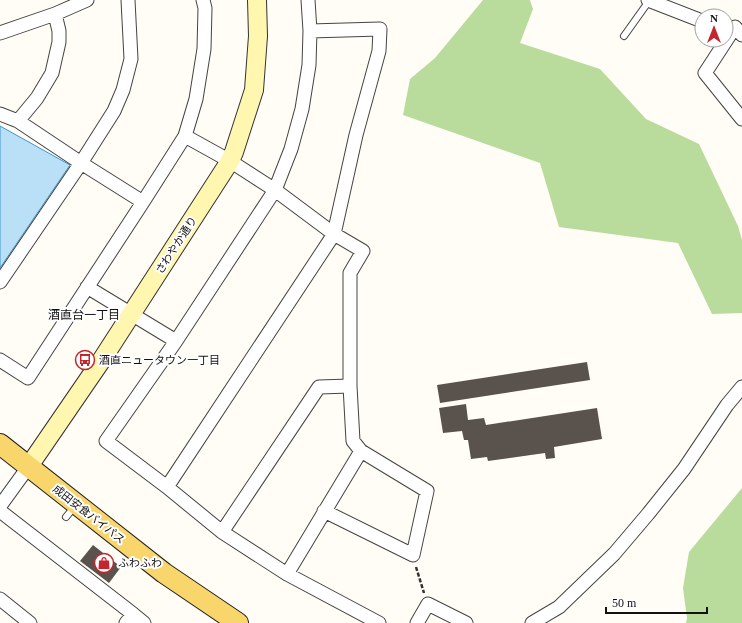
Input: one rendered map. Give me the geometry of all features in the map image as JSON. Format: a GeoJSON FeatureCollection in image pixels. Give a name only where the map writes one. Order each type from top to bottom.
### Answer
{"type":"FeatureCollection","features":[{"type":"Feature","properties":{"kind":"main road","name":"成田安食バイパス"},"geometry":{"type":"LineString","coordinates":[[0,444],[29,466],[71,511],[238,623]]}},
{"type":"Feature","properties":{"kind":"street"},"geometry":{"type":"LineString","coordinates":[[0,33],[55,14],[87,0]]}},
{"type":"Feature","properties":{"kind":"street"},"geometry":{"type":"LineString","coordinates":[[0,282],[81,163],[114,111],[123,90],[131,59],[128,0]]}},
{"type":"Feature","properties":{"kind":"street"},"geometry":{"type":"LineString","coordinates":[[0,360],[28,378],[185,136],[196,100],[204,49],[205,8],[203,0]]}},
{"type":"Feature","properties":{"kind":"street","name":"さわやか通り"},"geometry":{"type":"LineString","coordinates":[[29,466],[131,314],[230,161],[254,90],[258,36],[257,0]]}},
{"type":"Feature","properties":{"kind":"street"},"geometry":{"type":"LineString","coordinates":[[308,0],[310,31],[308,65],[302,109],[292,149],[275,190],[176,341],[106,441],[167,487],[222,532],[287,574],[378,623]]}},
{"type":"Feature","properties":{"kind":"street"},"geometry":{"type":"LineString","coordinates":[[649,0],[694,17]]}},
{"type":"Feature","properties":{"kind":"street"},"geometry":{"type":"LineString","coordinates":[[18,121],[37,98],[52,73],[59,42],[59,31],[55,14]]}},
{"type":"Feature","properties":{"kind":"street"},"geometry":{"type":"LineString","coordinates":[[167,487],[334,234],[356,135],[379,51],[380,29],[310,31]]}},
{"type":"Feature","properties":{"kind":"street"},"geometry":{"type":"LineString","coordinates":[[736,29],[706,73],[742,119]]}},
{"type":"Feature","properties":{"kind":"street"},"geometry":{"type":"LineString","coordinates":[[0,114],[18,121],[143,202]]}},
{"type":"Feature","properties":{"kind":"street"},"geometry":{"type":"LineString","coordinates":[[185,136],[230,161],[275,190],[334,234],[363,251],[350,273],[350,386],[353,441],[361,451],[427,491],[413,554],[324,511]]}},
{"type":"Feature","properties":{"kind":"street"},"geometry":{"type":"LineString","coordinates":[[87,287],[176,341]]}},
{"type":"Feature","properties":{"kind":"street"},"geometry":{"type":"LineString","coordinates":[[222,532],[319,387],[350,386]]}},
{"type":"Feature","properties":{"kind":"street"},"geometry":{"type":"LineString","coordinates":[[532,623],[558,607],[614,554],[684,469],[727,405],[742,387]]}},
{"type":"Feature","properties":{"kind":"street"},"geometry":{"type":"LineString","coordinates":[[287,574],[361,451]]}},
{"type":"Feature","properties":{"kind":"street"},"geometry":{"type":"LineString","coordinates":[[0,506],[29,466]]}},
{"type":"Feature","properties":{"kind":"street"},"geometry":{"type":"LineString","coordinates":[[0,511],[130,619],[144,623]]}},
{"type":"Feature","properties":{"kind":"street"},"geometry":{"type":"LineString","coordinates":[[0,599],[30,623]]}},
{"type":"Feature","properties":{"kind":"street"},"geometry":{"type":"LineString","coordinates":[[417,623],[428,604],[466,623]]}},
{"type":"Feature","properties":{"kind":"lane"},"geometry":{"type":"LineString","coordinates":[[624,36],[649,0]]}},
{"type":"Feature","properties":{"kind":"path"},"geometry":{"type":"LineString","coordinates":[[413,554],[421,587],[428,604]]}},
{"type":"Feature","properties":{"kind":"green space"},"geometry":{"type":"Polygon","coordinates":[[[483,0],[530,0],[533,9],[520,43],[600,69],[646,119],[699,144],[738,226],[742,240],[742,313],[712,314],[678,243],[559,227],[540,163],[403,115],[410,79],[435,58],[483,0]]]}},
{"type":"Feature","properties":{"kind":"green space"},"geometry":{"type":"Polygon","coordinates":[[[742,488],[742,623],[686,623],[687,618],[683,588],[689,552],[742,488]]]}},
{"type":"Feature","properties":{"kind":"water"},"geometry":{"type":"Polygon","coordinates":[[[0,126],[70,165],[0,268],[0,126]]]}},
{"type":"Feature","properties":{"kind":"building"},"geometry":{"type":"Polygon","coordinates":[[[587,362],[590,380],[440,403],[437,385],[587,362]]]}},
{"type":"Feature","properties":{"kind":"building"},"geometry":{"type":"Polygon","coordinates":[[[466,404],[468,420],[484,418],[486,425],[597,408],[602,439],[554,447],[555,458],[546,459],[545,453],[488,461],[487,457],[471,459],[468,440],[464,440],[462,431],[443,433],[439,408],[466,404]]]}},
{"type":"Feature","properties":{"kind":"building"},"geometry":{"type":"Polygon","coordinates":[[[93,545],[121,567],[109,583],[80,561],[93,545]]]}},
{"type":"Feature","properties":{"kind":"place","name":"酒直ニュータウン一丁目"},"geometry":{"type":"Point","coordinates":[85,360]}},
{"type":"Feature","properties":{"kind":"place","name":"ふわふわ"},"geometry":{"type":"Point","coordinates":[104,563]}},
{"type":"Feature","properties":{"kind":"district","name":"酒直台一丁目"},"geometry":{"type":"Point","coordinates":[84,315]}}]}
